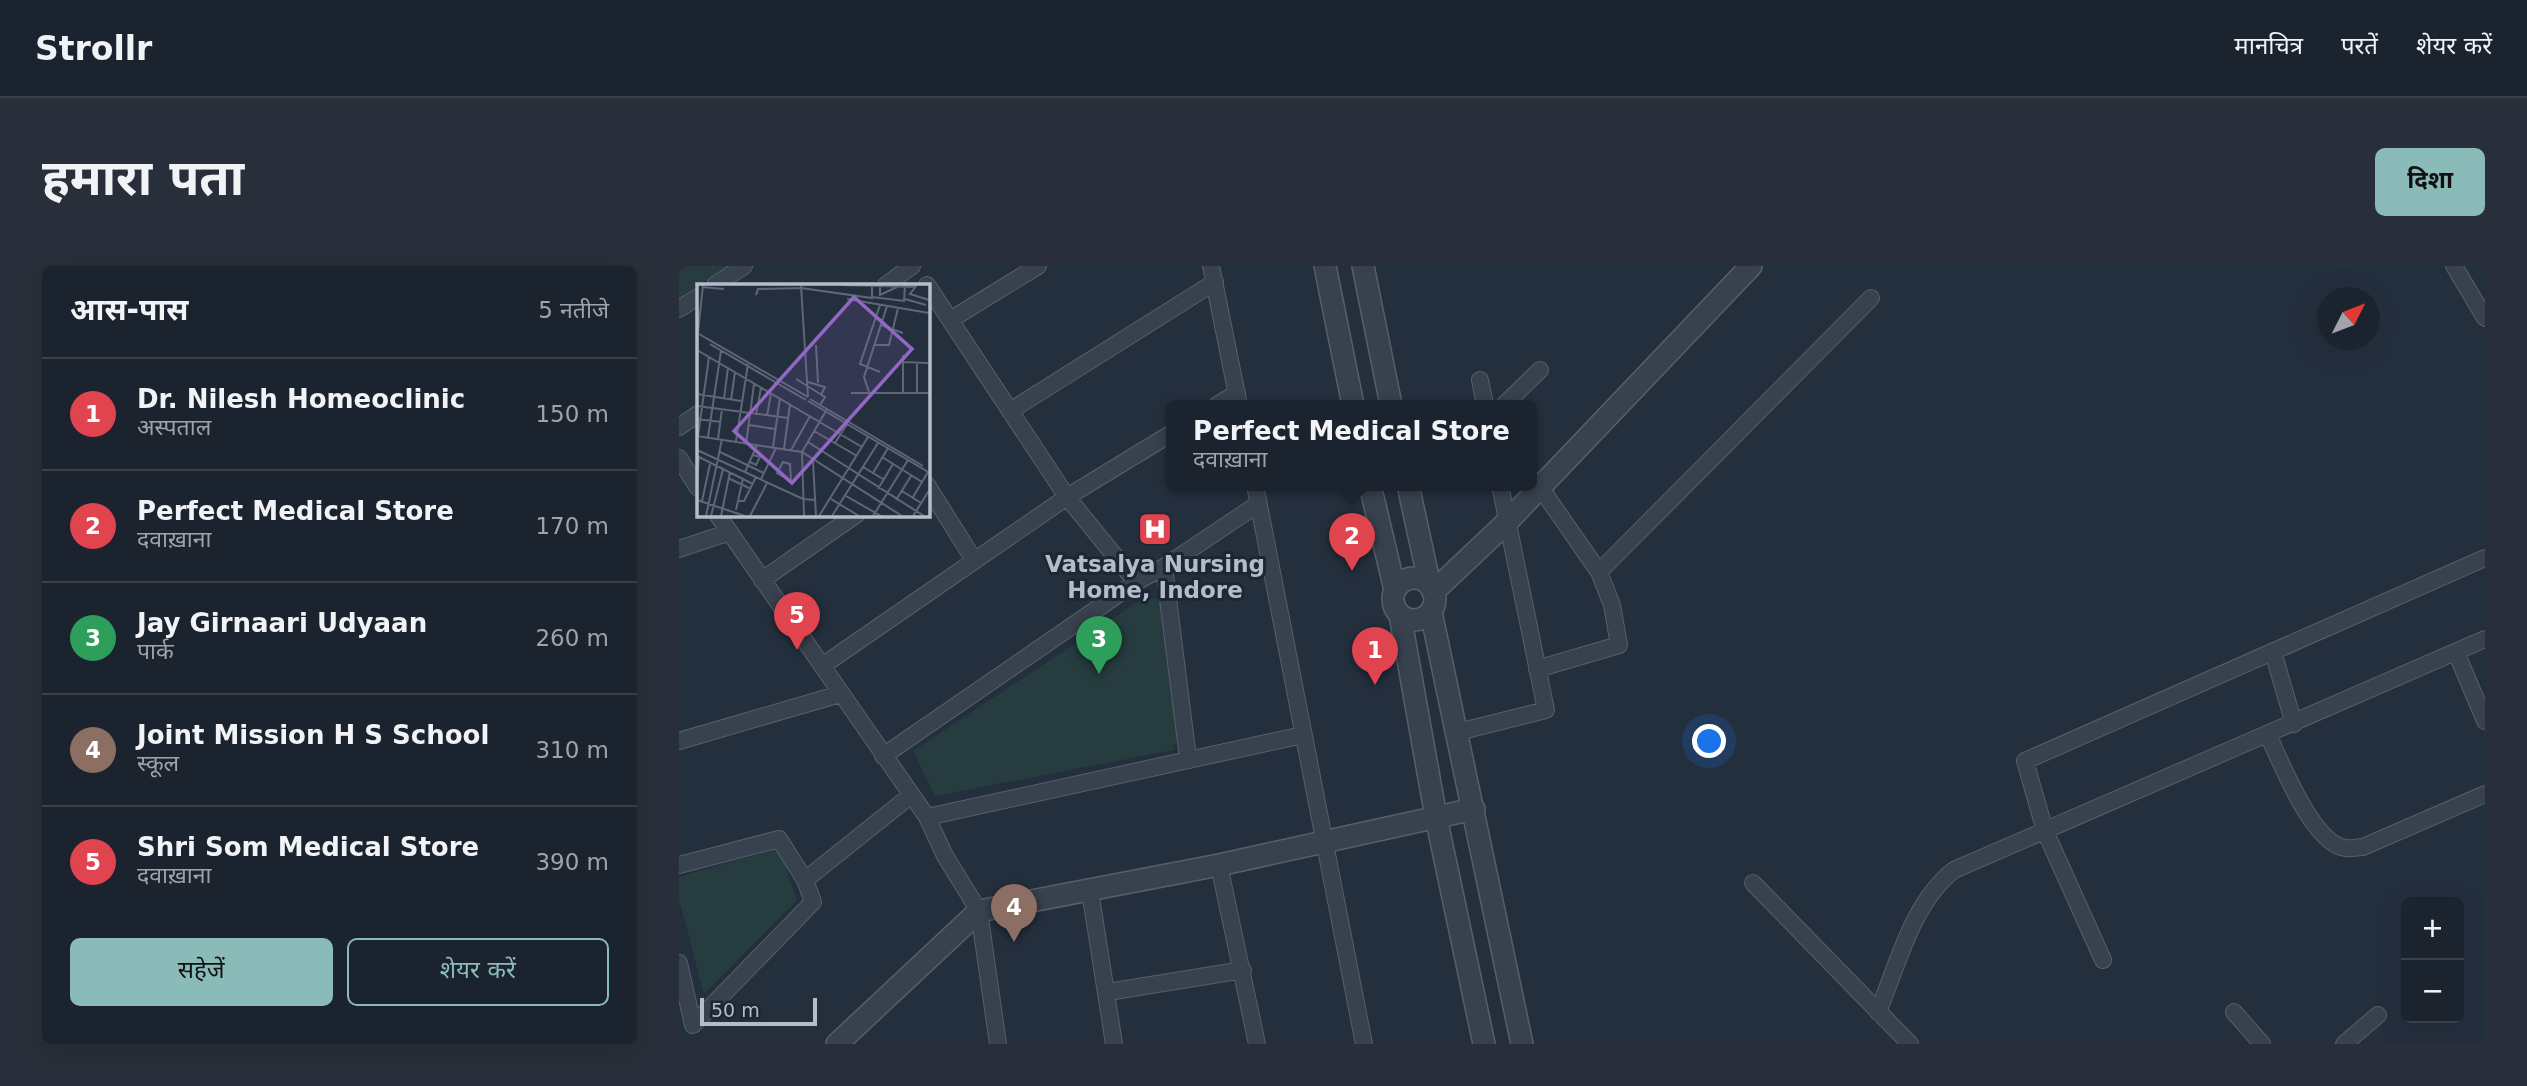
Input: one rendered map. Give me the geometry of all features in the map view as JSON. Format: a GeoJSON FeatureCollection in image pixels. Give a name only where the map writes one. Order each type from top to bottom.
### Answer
{"type":"FeatureCollection","features":[{"type":"Feature","properties":{"kind":"street"},"geometry":{"type":"LineString","coordinates":[[717,284],[744,266]]}},
{"type":"Feature","properties":{"kind":"street"},"geometry":{"type":"LineString","coordinates":[[887,284],[913,266],[926,284]]}},
{"type":"Feature","properties":{"kind":"street"},"geometry":{"type":"LineString","coordinates":[[950,320],[1038,266]]}},
{"type":"Feature","properties":{"kind":"street"},"geometry":{"type":"LineString","coordinates":[[1325,266],[1352,400]]}},
{"type":"Feature","properties":{"kind":"street"},"geometry":{"type":"LineString","coordinates":[[1363,266],[1390,400]]}},
{"type":"Feature","properties":{"kind":"street"},"geometry":{"type":"LineString","coordinates":[[1537,490],[1751,266]]}},
{"type":"Feature","properties":{"kind":"street"},"geometry":{"type":"LineString","coordinates":[[2454,266],[2485,318]]}},
{"type":"Feature","properties":{"kind":"street"},"geometry":{"type":"LineString","coordinates":[[1010,411],[1213,274],[1238,399]]}},
{"type":"Feature","properties":{"kind":"street"},"geometry":{"type":"LineString","coordinates":[[929,288],[1067,497],[1136,582]]}},
{"type":"Feature","properties":{"kind":"street"},"geometry":{"type":"LineString","coordinates":[[679,309],[697,298]]}},
{"type":"Feature","properties":{"kind":"street"},"geometry":{"type":"LineString","coordinates":[[1599,572],[1871,298]]}},
{"type":"Feature","properties":{"kind":"street"},"geometry":{"type":"LineString","coordinates":[[1509,400],[1540,370]]}},
{"type":"Feature","properties":{"kind":"street"},"geometry":{"type":"LineString","coordinates":[[1480,380],[1484,400]]}},
{"type":"Feature","properties":{"kind":"street"},"geometry":{"type":"LineString","coordinates":[[679,427],[697,415]]}},
{"type":"Feature","properties":{"kind":"street"},"geometry":{"type":"LineString","coordinates":[[822,666],[1067,497],[1166,437]]}},
{"type":"Feature","properties":{"kind":"street"},"geometry":{"type":"LineString","coordinates":[[679,458],[697,486]]}},
{"type":"Feature","properties":{"kind":"street"},"geometry":{"type":"LineString","coordinates":[[1537,669],[1619,645],[1612,605],[1599,572],[1540,487]]}},
{"type":"Feature","properties":{"kind":"street"},"geometry":{"type":"LineString","coordinates":[[929,488],[974,560]]}},
{"type":"Feature","properties":{"kind":"street"},"geometry":{"type":"LineString","coordinates":[[1256,491],[1364,1044]]}},
{"type":"Feature","properties":{"kind":"street"},"geometry":{"type":"LineString","coordinates":[[1371,491],[1395,590],[1394,603],[1400,615],[1436,817],[1484,1044]]}},
{"type":"Feature","properties":{"kind":"street"},"geometry":{"type":"LineString","coordinates":[[1409,491],[1522,1044]]}},
{"type":"Feature","properties":{"kind":"street"},"geometry":{"type":"LineString","coordinates":[[1458,732],[1546,710],[1501,491]]}},
{"type":"Feature","properties":{"kind":"street"},"geometry":{"type":"LineString","coordinates":[[1400,615],[1413,620],[1431,597],[1536,491]]}},
{"type":"Feature","properties":{"kind":"street"},"geometry":{"type":"LineString","coordinates":[[883,755],[1136,582],[1164,567],[1258,504]]}},
{"type":"Feature","properties":{"kind":"street"},"geometry":{"type":"LineString","coordinates":[[718,516],[927,817],[945,856],[979,911],[998,1044]]}},
{"type":"Feature","properties":{"kind":"street"},"geometry":{"type":"LineString","coordinates":[[762,580],[854,516]]}},
{"type":"Feature","properties":{"kind":"street"},"geometry":{"type":"LineString","coordinates":[[679,549],[730,532]]}},
{"type":"Feature","properties":{"kind":"street"},"geometry":{"type":"LineString","coordinates":[[2103,960],[2045,831],[2025,761],[2485,558]]}},
{"type":"Feature","properties":{"kind":"street"},"geometry":{"type":"LineString","coordinates":[[1164,567],[1188,758]]}},
{"type":"Feature","properties":{"kind":"street"},"geometry":{"type":"LineString","coordinates":[[1395,590],[1411,578],[1431,597]]}},
{"type":"Feature","properties":{"kind":"street"},"geometry":{"type":"LineString","coordinates":[[1878,1012],[1923,904],[1936,884],[1954,870],[2485,639]]}},
{"type":"Feature","properties":{"kind":"street"},"geometry":{"type":"LineString","coordinates":[[2273,652],[2294,724]]}},
{"type":"Feature","properties":{"kind":"street"},"geometry":{"type":"LineString","coordinates":[[2456,652],[2485,720]]}},
{"type":"Feature","properties":{"kind":"street"},"geometry":{"type":"LineString","coordinates":[[679,741],[840,694]]}},
{"type":"Feature","properties":{"kind":"street"},"geometry":{"type":"LineString","coordinates":[[927,817],[1303,735]]}},
{"type":"Feature","properties":{"kind":"street"},"geometry":{"type":"LineString","coordinates":[[2268,735],[2311,818],[2330,840],[2345,849],[2363,847],[2485,794]]}},
{"type":"Feature","properties":{"kind":"street"},"geometry":{"type":"LineString","coordinates":[[805,880],[910,796]]}},
{"type":"Feature","properties":{"kind":"street"},"geometry":{"type":"LineString","coordinates":[[837,1044],[979,911],[1219,865],[1474,809]]}},
{"type":"Feature","properties":{"kind":"street"},"geometry":{"type":"LineString","coordinates":[[679,865],[779,839],[805,880],[813,902],[693,1026],[679,963]]}},
{"type":"Feature","properties":{"kind":"street"},"geometry":{"type":"LineString","coordinates":[[1219,865],[1257,1044]]}},
{"type":"Feature","properties":{"kind":"street"},"geometry":{"type":"LineString","coordinates":[[1753,883],[1910,1044]]}},
{"type":"Feature","properties":{"kind":"street"},"geometry":{"type":"LineString","coordinates":[[1090,891],[1108,992],[1114,1044]]}},
{"type":"Feature","properties":{"kind":"street"},"geometry":{"type":"LineString","coordinates":[[1108,992],[1243,970]]}},
{"type":"Feature","properties":{"kind":"street"},"geometry":{"type":"LineString","coordinates":[[2234,1012],[2262,1044]]}},
{"type":"Feature","properties":{"kind":"street"},"geometry":{"type":"LineString","coordinates":[[2344,1044],[2378,1014]]}},
{"type":"Feature","properties":{"kind":"green space"},"geometry":{"type":"Polygon","coordinates":[[[679,266],[728,266],[697,284],[679,298],[679,266]]]}},
{"type":"Feature","properties":{"kind":"green space"},"geometry":{"type":"Polygon","coordinates":[[[1142,599],[1160,599],[1178,743],[1173,745],[1174,750],[935,796],[913,751],[1142,599]]]}},
{"type":"Feature","properties":{"kind":"green space"},"geometry":{"type":"Polygon","coordinates":[[[779,848],[797,900],[704,994],[679,899],[679,877],[779,848]]]}},
{"type":"Feature","properties":{"kind":"place","name":"Vatsalya Nursing Home, Indore"},"geometry":{"type":"Point","coordinates":[1155,529]}},
{"type":"Feature","properties":{"kind":"place","name":"Perfect Medical Store"},"geometry":{"type":"Point","coordinates":[1352,571]}},
{"type":"Feature","properties":{"kind":"place","name":"Shri Som Medical Store"},"geometry":{"type":"Point","coordinates":[797,650]}},
{"type":"Feature","properties":{"kind":"place","name":"Jay Girnaari Udyaan"},"geometry":{"type":"Point","coordinates":[1099,674]}},
{"type":"Feature","properties":{"kind":"place","name":"Dr. Nilesh Homeoclinic"},"geometry":{"type":"Point","coordinates":[1375,685]}},
{"type":"Feature","properties":{"kind":"place","name":"Joint Mission H S School"},"geometry":{"type":"Point","coordinates":[1014,942]}}]}
